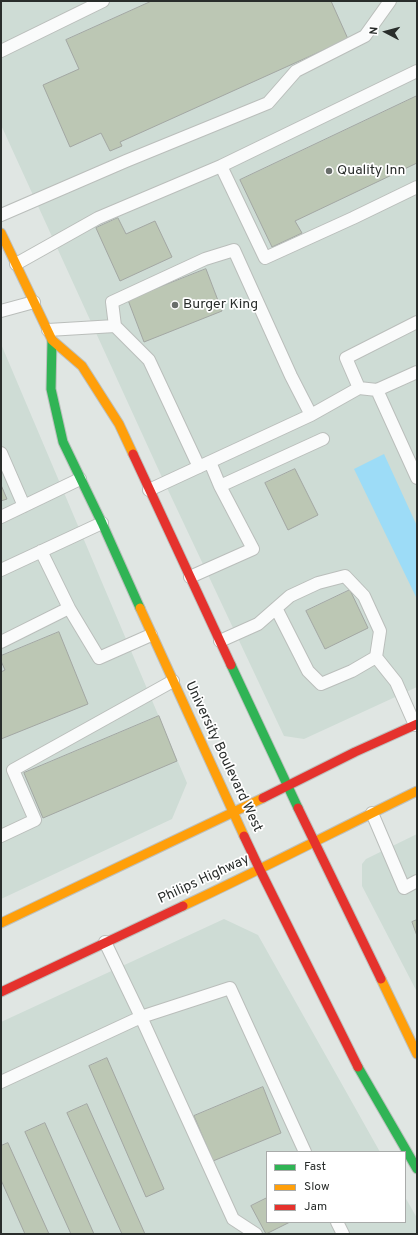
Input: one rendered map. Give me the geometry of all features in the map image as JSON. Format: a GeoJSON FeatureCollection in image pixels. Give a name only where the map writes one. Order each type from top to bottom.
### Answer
{"type":"FeatureCollection","features":[{"type":"Feature","properties":{"kind":"main road","name":"University Boulevard West"},"geometry":{"type":"LineString","coordinates":[[1,233],[50,335],[82,366],[119,424],[314,841],[416,1052]]}},
{"type":"Feature","properties":{"kind":"main road","name":"University Boulevard West"},"geometry":{"type":"LineString","coordinates":[[50,335],[51,389],[63,442],[102,523],[151,635],[260,870],[363,1076],[417,1169]]}},
{"type":"Feature","properties":{"kind":"main road"},"geometry":{"type":"LineString","coordinates":[[1,923],[416,724]]}},
{"type":"Feature","properties":{"kind":"main road","name":"Philips Highway"},"geometry":{"type":"LineString","coordinates":[[1,992],[260,870],[314,841],[417,791]]}},
{"type":"Feature","properties":{"kind":"lane"},"geometry":{"type":"LineString","coordinates":[[1,51],[103,1]]}},
{"type":"Feature","properties":{"kind":"lane"},"geometry":{"type":"LineString","coordinates":[[1,215],[126,161],[268,103],[296,71],[364,36],[390,1]]}},
{"type":"Feature","properties":{"kind":"lane"},"geometry":{"type":"LineString","coordinates":[[16,264],[98,218],[221,166],[417,71]]}},
{"type":"Feature","properties":{"kind":"lane"},"geometry":{"type":"LineString","coordinates":[[221,166],[265,258],[417,187]]}},
{"type":"Feature","properties":{"kind":"lane"},"geometry":{"type":"LineString","coordinates":[[190,577],[253,549],[220,486],[205,464],[149,360],[115,326],[112,302],[205,259],[234,250],[288,369],[311,415]]}},
{"type":"Feature","properties":{"kind":"lane"},"geometry":{"type":"LineString","coordinates":[[1,311],[34,302]]}},
{"type":"Feature","properties":{"kind":"lane"},"geometry":{"type":"LineString","coordinates":[[359,388],[346,358],[417,322]]}},
{"type":"Feature","properties":{"kind":"lane"},"geometry":{"type":"LineString","coordinates":[[50,335],[115,326]]}},
{"type":"Feature","properties":{"kind":"lane"},"geometry":{"type":"LineString","coordinates":[[149,490],[311,415],[359,388],[377,390],[417,372]]}},
{"type":"Feature","properties":{"kind":"lane"},"geometry":{"type":"LineString","coordinates":[[377,390],[417,478]]}},
{"type":"Feature","properties":{"kind":"lane"},"geometry":{"type":"LineString","coordinates":[[220,486],[323,438]]}},
{"type":"Feature","properties":{"kind":"lane"},"geometry":{"type":"LineString","coordinates":[[1,453],[24,506]]}},
{"type":"Feature","properties":{"kind":"lane"},"geometry":{"type":"LineString","coordinates":[[1,517],[80,479]]}},
{"type":"Feature","properties":{"kind":"lane"},"geometry":{"type":"LineString","coordinates":[[1,570],[102,523]]}},
{"type":"Feature","properties":{"kind":"lane"},"geometry":{"type":"LineString","coordinates":[[41,551],[69,608],[99,658],[151,635]]}},
{"type":"Feature","properties":{"kind":"lane"},"geometry":{"type":"LineString","coordinates":[[220,641],[258,624],[290,596],[318,583],[345,576],[364,596],[380,631],[376,657],[396,682],[416,724]]}},
{"type":"Feature","properties":{"kind":"lane"},"geometry":{"type":"LineString","coordinates":[[1,642],[69,608]]}},
{"type":"Feature","properties":{"kind":"lane"},"geometry":{"type":"LineString","coordinates":[[276,608],[308,671],[321,684],[352,671],[376,657]]}},
{"type":"Feature","properties":{"kind":"lane"},"geometry":{"type":"LineString","coordinates":[[1,836],[35,820],[13,770],[173,681]]}},
{"type":"Feature","properties":{"kind":"lane"},"geometry":{"type":"LineString","coordinates":[[372,813],[404,888],[417,881]]}},
{"type":"Feature","properties":{"kind":"lane"},"geometry":{"type":"LineString","coordinates":[[105,942],[141,1017],[233,1219],[256,1234]]}},
{"type":"Feature","properties":{"kind":"lane"},"geometry":{"type":"LineString","coordinates":[[1,1082],[141,1017],[230,988],[305,1151]]}},
{"type":"Feature","properties":{"kind":"lane"},"geometry":{"type":"LineString","coordinates":[[338,1223],[343,1234]]}},
{"type":"Feature","properties":{"kind":"shaded area"},"geometry":{"type":"Polygon","coordinates":[[[1,1],[417,1],[417,687],[304,739],[284,736],[160,473],[1,125],[1,1]]]}},
{"type":"Feature","properties":{"kind":"shaded area"},"geometry":{"type":"Polygon","coordinates":[[[1,344],[187,783],[172,819],[1,899],[1,344]]]}},
{"type":"Feature","properties":{"kind":"shaded area"},"geometry":{"type":"Polygon","coordinates":[[[417,834],[417,992],[362,886],[362,864],[366,859],[417,834]]]}},
{"type":"Feature","properties":{"kind":"shaded area"},"geometry":{"type":"Polygon","coordinates":[[[224,919],[258,935],[379,1151],[266,1151],[266,1223],[406,1223],[406,1199],[417,1218],[417,1234],[1,1234],[1,1022],[224,919]]]}},
{"type":"Feature","properties":{"kind":"water"},"geometry":{"type":"Polygon","coordinates":[[[384,454],[417,526],[417,599],[354,469],[384,454]]]}},
{"type":"Feature","properties":{"kind":"building"},"geometry":{"type":"Polygon","coordinates":[[[152,1],[331,1],[348,39],[120,142],[122,146],[110,151],[101,133],[70,147],[43,85],[79,69],[66,40],[152,1]]]}},
{"type":"Feature","properties":{"kind":"building","name":"Quality Inn"},"geometry":{"type":"Polygon","coordinates":[[[417,96],[417,163],[295,221],[302,233],[272,247],[240,180],[417,96]]]}},
{"type":"Feature","properties":{"kind":"building"},"geometry":{"type":"Polygon","coordinates":[[[118,218],[126,234],[155,221],[172,257],[120,281],[96,228],[118,218]]]}},
{"type":"Feature","properties":{"kind":"building","name":"Burger King"},"geometry":{"type":"Polygon","coordinates":[[[206,269],[222,311],[144,342],[128,300],[206,269]]]}},
{"type":"Feature","properties":{"kind":"building"},"geometry":{"type":"Polygon","coordinates":[[[295,469],[318,515],[288,530],[265,483],[295,469]]]}},
{"type":"Feature","properties":{"kind":"building"},"geometry":{"type":"Polygon","coordinates":[[[1,485],[7,499],[1,501],[1,485]]]}},
{"type":"Feature","properties":{"kind":"building"},"geometry":{"type":"Polygon","coordinates":[[[350,590],[368,628],[325,649],[306,611],[350,590]]]}},
{"type":"Feature","properties":{"kind":"building"},"geometry":{"type":"Polygon","coordinates":[[[59,632],[88,704],[1,739],[1,672],[5,670],[1,661],[1,656],[59,632]]]}},
{"type":"Feature","properties":{"kind":"building"},"geometry":{"type":"Polygon","coordinates":[[[159,716],[177,761],[43,818],[24,773],[159,716]]]}},
{"type":"Feature","properties":{"kind":"building"},"geometry":{"type":"Polygon","coordinates":[[[417,920],[417,936],[412,922],[417,920]]]}},
{"type":"Feature","properties":{"kind":"building"},"geometry":{"type":"Polygon","coordinates":[[[107,1058],[164,1189],[146,1197],[89,1066],[107,1058]]]}},
{"type":"Feature","properties":{"kind":"building"},"geometry":{"type":"Polygon","coordinates":[[[263,1087],[281,1133],[213,1161],[194,1116],[263,1087]]]}},
{"type":"Feature","properties":{"kind":"building"},"geometry":{"type":"Polygon","coordinates":[[[87,1104],[145,1234],[122,1234],[67,1113],[87,1104]]]}},
{"type":"Feature","properties":{"kind":"building"},"geometry":{"type":"Polygon","coordinates":[[[45,1123],[94,1234],[71,1234],[25,1132],[45,1123]]]}},
{"type":"Feature","properties":{"kind":"building"},"geometry":{"type":"Polygon","coordinates":[[[8,1143],[49,1234],[25,1234],[1,1180],[1,1146],[8,1143]]]}},
{"type":"Feature","properties":{"kind":"building"},"geometry":{"type":"Polygon","coordinates":[[[266,1198],[266,1223],[288,1223],[266,1234],[251,1206],[266,1198]]]}},
{"type":"Feature","properties":{"kind":"traffic: fast"},"geometry":{"type":"LineString","coordinates":[[52,340],[51,389],[63,442],[102,523],[140,608]]}},
{"type":"Feature","properties":{"kind":"traffic: fast"},"geometry":{"type":"LineString","coordinates":[[231,665],[298,808]]}},
{"type":"Feature","properties":{"kind":"traffic: fast"},"geometry":{"type":"LineString","coordinates":[[358,1067],[417,1169]]}},
{"type":"Feature","properties":{"kind":"traffic: slow"},"geometry":{"type":"LineString","coordinates":[[1,233],[52,340],[82,366],[119,424],[133,454]]}},
{"type":"Feature","properties":{"kind":"traffic: slow"},"geometry":{"type":"LineString","coordinates":[[140,608],[244,836]]}},
{"type":"Feature","properties":{"kind":"traffic: slow"},"geometry":{"type":"LineString","coordinates":[[183,906],[417,791]]}},
{"type":"Feature","properties":{"kind":"traffic: slow"},"geometry":{"type":"LineString","coordinates":[[1,923],[263,798]]}},
{"type":"Feature","properties":{"kind":"traffic: slow"},"geometry":{"type":"LineString","coordinates":[[381,979],[417,1054]]}},
{"type":"Feature","properties":{"kind":"traffic: jam"},"geometry":{"type":"LineString","coordinates":[[133,454],[231,665]]}},
{"type":"Feature","properties":{"kind":"traffic: jam"},"geometry":{"type":"LineString","coordinates":[[263,798],[355,752],[417,724]]}},
{"type":"Feature","properties":{"kind":"traffic: jam"},"geometry":{"type":"LineString","coordinates":[[298,808],[381,979]]}},
{"type":"Feature","properties":{"kind":"traffic: jam"},"geometry":{"type":"LineString","coordinates":[[244,836],[358,1067]]}},
{"type":"Feature","properties":{"kind":"traffic: jam"},"geometry":{"type":"LineString","coordinates":[[1,992],[183,906]]}},
{"type":"Feature","properties":{"kind":"place","name":"Quality Inn"},"geometry":{"type":"Point","coordinates":[329,171]}},
{"type":"Feature","properties":{"kind":"place","name":"Burger King"},"geometry":{"type":"Point","coordinates":[175,305]}}]}
